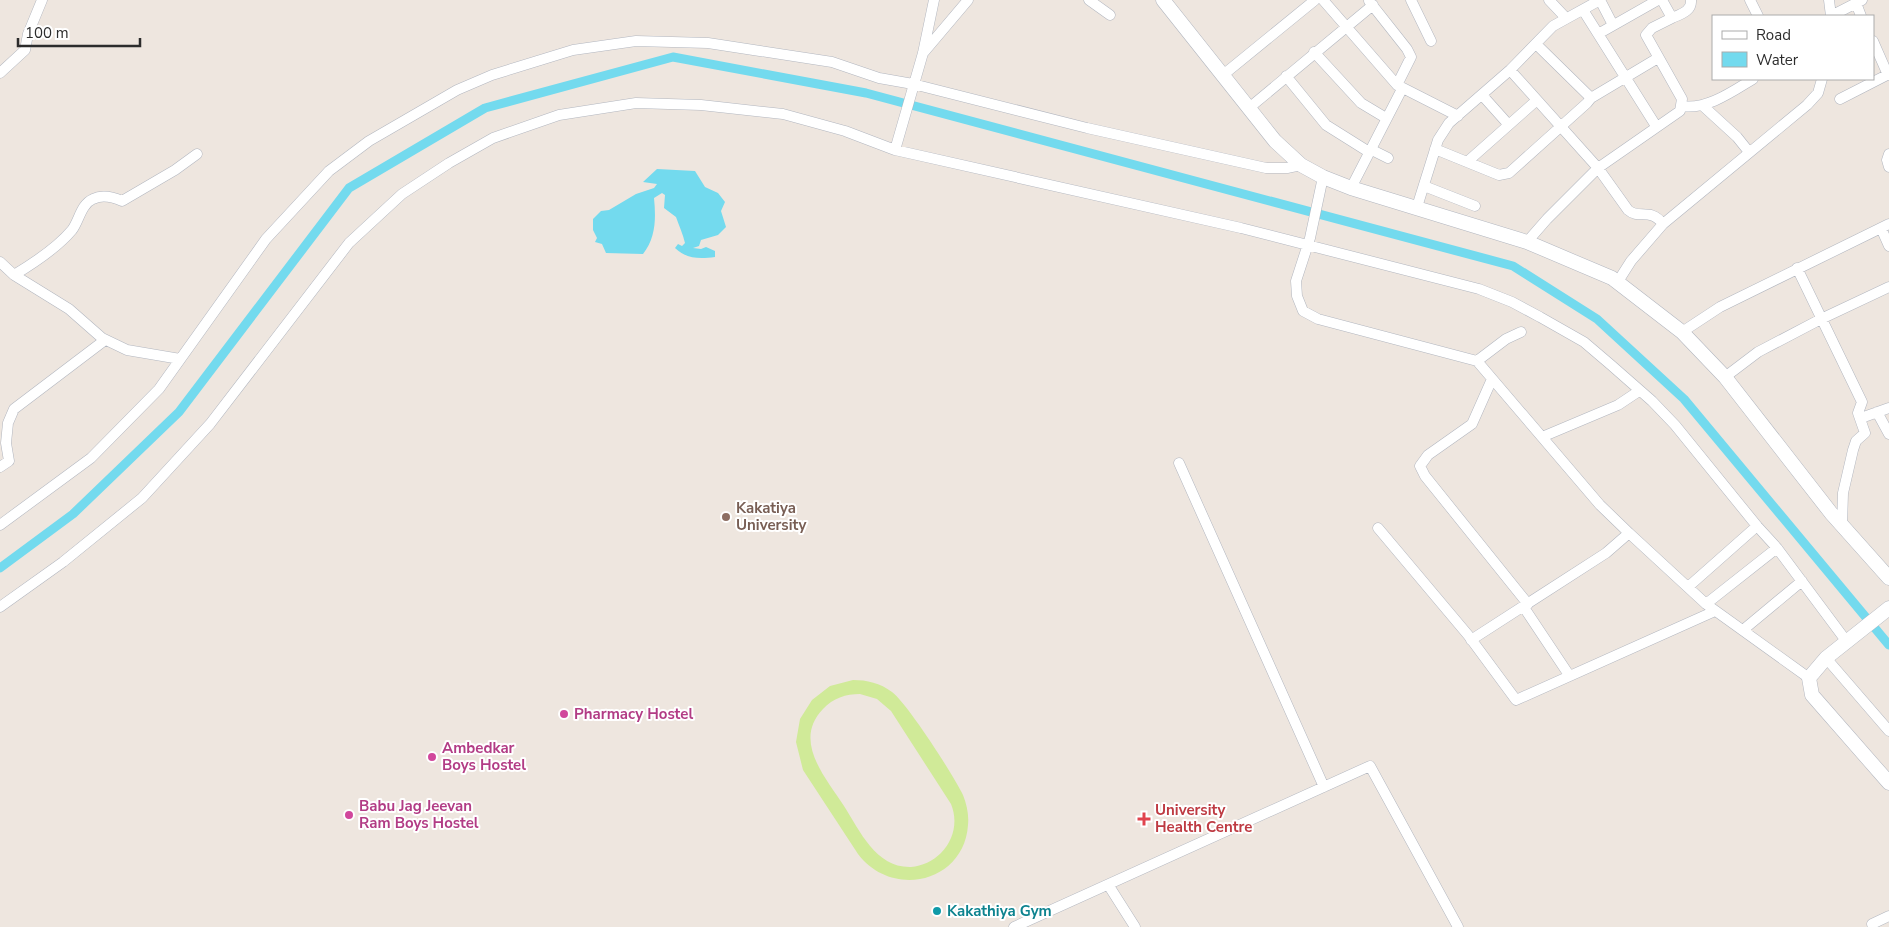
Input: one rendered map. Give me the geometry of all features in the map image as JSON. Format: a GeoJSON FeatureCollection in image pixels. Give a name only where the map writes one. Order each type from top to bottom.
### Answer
{"type":"FeatureCollection","features":[{"type":"Feature","properties":{"kind":"street"},"geometry":{"type":"LineString","coordinates":[[0,73],[25,50],[28,34],[42,0]]}},
{"type":"Feature","properties":{"kind":"street"},"geometry":{"type":"LineString","coordinates":[[896,150],[923,53],[934,0]]}},
{"type":"Feature","properties":{"kind":"street"},"geometry":{"type":"LineString","coordinates":[[923,53],[968,0]]}},
{"type":"Feature","properties":{"kind":"street"},"geometry":{"type":"LineString","coordinates":[[1089,0],[1110,15]]}},
{"type":"Feature","properties":{"kind":"street"},"geometry":{"type":"LineString","coordinates":[[1163,0],[1275,141],[1322,182],[1351,188],[1417,207],[1527,242],[1612,278],[1682,332],[1725,378],[1842,525],[1889,578]]}},
{"type":"Feature","properties":{"kind":"street"},"geometry":{"type":"LineString","coordinates":[[1223,75],[1314,0]]}},
{"type":"Feature","properties":{"kind":"street"},"geometry":{"type":"LineString","coordinates":[[1323,0],[1400,87],[1458,116]]}},
{"type":"Feature","properties":{"kind":"street"},"geometry":{"type":"LineString","coordinates":[[1411,0],[1431,42]]}},
{"type":"Feature","properties":{"kind":"street"},"geometry":{"type":"LineString","coordinates":[[1549,0],[1566,18]]}},
{"type":"Feature","properties":{"kind":"street"},"geometry":{"type":"LineString","coordinates":[[1417,207],[1442,131],[1510,70],[1554,26],[1600,0],[1614,25]]}},
{"type":"Feature","properties":{"kind":"street"},"geometry":{"type":"LineString","coordinates":[[1598,34],[1660,0],[1672,18]]}},
{"type":"Feature","properties":{"kind":"street"},"geometry":{"type":"LineString","coordinates":[[1527,242],[1547,218],[1598,168],[1656,126],[1675,116],[1682,106],[1678,90],[1646,35],[1652,28],[1687,11],[1692,4],[1691,0]]}},
{"type":"Feature","properties":{"kind":"street"},"geometry":{"type":"LineString","coordinates":[[1750,0],[1758,15]]}},
{"type":"Feature","properties":{"kind":"street"},"geometry":{"type":"LineString","coordinates":[[1829,0],[1831,15]]}},
{"type":"Feature","properties":{"kind":"street"},"geometry":{"type":"LineString","coordinates":[[1249,108],[1346,26],[1371,2],[1411,57],[1386,118],[1351,188]]}},
{"type":"Feature","properties":{"kind":"street"},"geometry":{"type":"LineString","coordinates":[[1833,15],[1859,2],[1862,15]]}},
{"type":"Feature","properties":{"kind":"street"},"geometry":{"type":"LineString","coordinates":[[1583,10],[1656,126]]}},
{"type":"Feature","properties":{"kind":"street"},"geometry":{"type":"LineString","coordinates":[[0,525],[91,458],[159,389],[266,239],[329,172],[375,137],[457,90],[492,75],[573,50],[636,41],[699,42],[832,62],[912,87],[1266,168],[1287,168],[1301,165]]}},
{"type":"Feature","properties":{"kind":"street"},"geometry":{"type":"LineString","coordinates":[[1840,99],[1888,75],[1874,43]]}},
{"type":"Feature","properties":{"kind":"street"},"geometry":{"type":"LineString","coordinates":[[1536,44],[1591,98]]}},
{"type":"Feature","properties":{"kind":"street"},"geometry":{"type":"LineString","coordinates":[[1314,52],[1362,103],[1386,118]]}},
{"type":"Feature","properties":{"kind":"street"},"geometry":{"type":"LineString","coordinates":[[1435,149],[1499,175],[1509,173],[1591,98],[1658,58]]}},
{"type":"Feature","properties":{"kind":"street"},"geometry":{"type":"LineString","coordinates":[[1510,70],[1598,168],[1631,213],[1650,213],[1657,216],[1663,224]]}},
{"type":"Feature","properties":{"kind":"street"},"geometry":{"type":"LineString","coordinates":[[1286,76],[1326,125],[1369,150],[1388,158]]}},
{"type":"Feature","properties":{"kind":"street"},"geometry":{"type":"LineString","coordinates":[[1682,106],[1702,105],[1751,80]]}},
{"type":"Feature","properties":{"kind":"street"},"geometry":{"type":"LineString","coordinates":[[1617,283],[1631,261],[1663,224],[1806,105],[1818,93],[1822,80]]}},
{"type":"Feature","properties":{"kind":"street"},"geometry":{"type":"LineString","coordinates":[[1482,95],[1508,124]]}},
{"type":"Feature","properties":{"kind":"street"},"geometry":{"type":"LineString","coordinates":[[1467,162],[1537,100]]}},
{"type":"Feature","properties":{"kind":"street"},"geometry":{"type":"LineString","coordinates":[[0,608],[63,562],[142,498],[210,424],[349,243],[402,194],[449,163],[493,138],[559,115],[636,104],[701,105],[783,114],[845,131],[896,150],[1026,181],[1309,242],[1479,289],[1512,302],[1584,342],[1652,401],[1675,425],[1850,639]]}},
{"type":"Feature","properties":{"kind":"street"},"geometry":{"type":"LineString","coordinates":[[1702,105],[1749,152]]}},
{"type":"Feature","properties":{"kind":"street"},"geometry":{"type":"LineString","coordinates":[[14,276],[30,266],[72,230],[82,210],[91,199],[103,195],[122,200],[175,170],[197,154]]}},
{"type":"Feature","properties":{"kind":"street"},"geometry":{"type":"LineString","coordinates":[[1889,154],[1887,160],[1889,167]]}},
{"type":"Feature","properties":{"kind":"street"},"geometry":{"type":"LineString","coordinates":[[1322,182],[1309,242],[1296,281],[1297,296],[1303,311],[1318,319],[1477,361],[1600,505],[1629,533],[1706,604],[1809,678],[1812,695],[1889,783]]}},
{"type":"Feature","properties":{"kind":"street"},"geometry":{"type":"LineString","coordinates":[[1424,186],[1475,206]]}},
{"type":"Feature","properties":{"kind":"street"},"geometry":{"type":"LineString","coordinates":[[1682,332],[1720,307],[1885,226],[1889,246]]}},
{"type":"Feature","properties":{"kind":"street"},"geometry":{"type":"LineString","coordinates":[[0,262],[14,276],[69,309],[105,340],[127,350],[180,359]]}},
{"type":"Feature","properties":{"kind":"street"},"geometry":{"type":"LineString","coordinates":[[1797,268],[1862,402],[1858,410],[1865,433],[1856,441],[1853,450],[1844,493],[1842,525]]}},
{"type":"Feature","properties":{"kind":"street"},"geometry":{"type":"LineString","coordinates":[[1725,378],[1758,352],[1821,319],[1889,287]]}},
{"type":"Feature","properties":{"kind":"street"},"geometry":{"type":"LineString","coordinates":[[1477,361],[1506,339],[1521,332]]}},
{"type":"Feature","properties":{"kind":"street"},"geometry":{"type":"LineString","coordinates":[[0,467],[9,461],[6,451],[8,424],[14,409],[105,340]]}},
{"type":"Feature","properties":{"kind":"street"},"geometry":{"type":"LineString","coordinates":[[1492,379],[1472,424],[1428,455],[1420,466],[1425,476],[1525,605],[1569,674]]}},
{"type":"Feature","properties":{"kind":"street"},"geometry":{"type":"LineString","coordinates":[[1542,437],[1618,405],[1640,391]]}},
{"type":"Feature","properties":{"kind":"street"},"geometry":{"type":"LineString","coordinates":[[1861,418],[1889,408]]}},
{"type":"Feature","properties":{"kind":"street"},"geometry":{"type":"LineString","coordinates":[[1877,412],[1889,434]]}},
{"type":"Feature","properties":{"kind":"street"},"geometry":{"type":"LineString","coordinates":[[1179,463],[1324,786]]}},
{"type":"Feature","properties":{"kind":"street"},"geometry":{"type":"LineString","coordinates":[[1688,587],[1757,526]]}},
{"type":"Feature","properties":{"kind":"street"},"geometry":{"type":"LineString","coordinates":[[1378,528],[1471,640],[1516,700],[1569,674],[1715,610]]}},
{"type":"Feature","properties":{"kind":"street"},"geometry":{"type":"LineString","coordinates":[[1471,640],[1606,553],[1629,533]]}},
{"type":"Feature","properties":{"kind":"street"},"geometry":{"type":"LineString","coordinates":[[1706,604],[1777,548]]}},
{"type":"Feature","properties":{"kind":"street"},"geometry":{"type":"LineString","coordinates":[[1743,630],[1802,581]]}},
{"type":"Feature","properties":{"kind":"street"},"geometry":{"type":"LineString","coordinates":[[1809,678],[1826,658],[1889,608]]}},
{"type":"Feature","properties":{"kind":"street"},"geometry":{"type":"LineString","coordinates":[[1826,658],[1889,731]]}},
{"type":"Feature","properties":{"kind":"street"},"geometry":{"type":"LineString","coordinates":[[1014,927],[1370,766],[1458,927]]}},
{"type":"Feature","properties":{"kind":"street"},"geometry":{"type":"LineString","coordinates":[[1108,886],[1135,927]]}},
{"type":"Feature","properties":{"kind":"street"},"geometry":{"type":"LineString","coordinates":[[1872,924],[1889,916]]}},
{"type":"Feature","properties":{"kind":"green space"},"geometry":{"type":"Polygon","coordinates":[[[853,680],[878,684],[892,692],[919,724],[950,772],[967,806],[968,825],[964,845],[954,860],[940,872],[924,878],[907,880],[889,877],[872,868],[858,854],[803,770],[796,742],[800,719],[812,700],[830,686],[853,680]],[[855,694],[840,697],[831,702],[814,721],[811,746],[821,771],[870,846],[879,855],[899,866],[919,866],[938,856],[949,842],[954,830],[953,810],[891,711],[877,699],[855,694]]]}},
{"type":"Feature","properties":{"kind":"water"},"geometry":{"type":"Polygon","coordinates":[[[657,169],[695,171],[705,187],[718,193],[725,202],[721,211],[726,227],[718,235],[701,240],[699,246],[693,248],[701,249],[706,247],[715,251],[715,257],[694,257],[684,254],[675,248],[678,244],[682,246],[685,243],[676,217],[664,208],[665,195],[662,193],[654,198],[653,235],[643,254],[606,253],[602,244],[595,242],[597,238],[593,230],[593,219],[601,211],[609,210],[636,194],[654,188],[657,184],[643,182],[657,169]]]}},
{"type":"Feature","properties":{"kind":"waterway"},"geometry":{"type":"LineString","coordinates":[[0,568],[73,514],[179,412],[349,188],[485,108],[673,57],[866,93],[1513,266],[1597,319],[1684,399],[1889,645]]}},
{"type":"Feature","properties":{"kind":"place","name":"Kakatiya University"},"geometry":{"type":"Point","coordinates":[726,517]}},
{"type":"Feature","properties":{"kind":"place","name":"Pharmacy Hostel"},"geometry":{"type":"Point","coordinates":[564,714]}},
{"type":"Feature","properties":{"kind":"place","name":"Ambedkar Boys Hostel"},"geometry":{"type":"Point","coordinates":[432,757]}},
{"type":"Feature","properties":{"kind":"place","name":"Babu Jag Jeevan Ram Boys Hostel"},"geometry":{"type":"Point","coordinates":[349,815]}},
{"type":"Feature","properties":{"kind":"place","name":"University Health Centre"},"geometry":{"type":"Point","coordinates":[1144,819]}},
{"type":"Feature","properties":{"kind":"place","name":"Kakathiya Gym"},"geometry":{"type":"Point","coordinates":[937,911]}}]}
